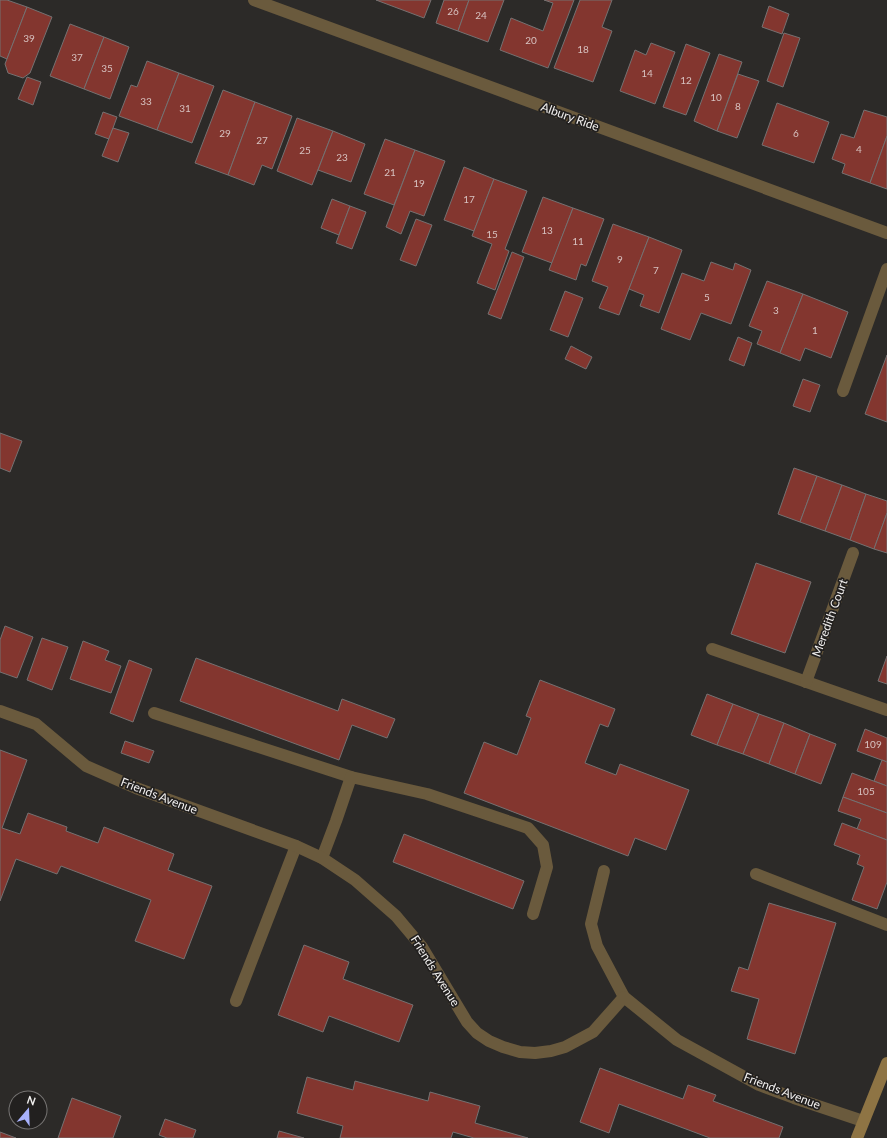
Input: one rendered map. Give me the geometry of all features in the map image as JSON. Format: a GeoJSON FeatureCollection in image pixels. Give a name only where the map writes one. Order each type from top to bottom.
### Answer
{"type":"FeatureCollection","features":[{"type":"Feature","properties":{"kind":"main road"},"geometry":{"type":"LineString","coordinates":[[857,1138],[887,1063]]}},
{"type":"Feature","properties":{"kind":"street","name":"Albury Ride"},"geometry":{"type":"LineString","coordinates":[[254,0],[887,233]]}},
{"type":"Feature","properties":{"kind":"street"},"geometry":{"type":"LineString","coordinates":[[843,391],[887,269]]}},
{"type":"Feature","properties":{"kind":"street","name":"Meredith Court"},"geometry":{"type":"LineString","coordinates":[[806,682],[853,553]]}},
{"type":"Feature","properties":{"kind":"street"},"geometry":{"type":"LineString","coordinates":[[712,649],[887,710]]}},
{"type":"Feature","properties":{"kind":"street","name":"Friends Avenue"},"geometry":{"type":"LineString","coordinates":[[0,711],[36,724],[86,766],[136,788],[296,846],[322,858],[355,880],[396,916],[422,947],[467,1022],[477,1033],[489,1041],[520,1052],[543,1052],[565,1047],[593,1032],[624,997],[677,1040],[759,1085],[863,1121]]}},
{"type":"Feature","properties":{"kind":"street"},"geometry":{"type":"LineString","coordinates":[[154,713],[352,777],[427,794],[528,828],[543,845],[547,867],[533,914]]}},
{"type":"Feature","properties":{"kind":"street"},"geometry":{"type":"LineString","coordinates":[[322,858],[352,777]]}},
{"type":"Feature","properties":{"kind":"street"},"geometry":{"type":"LineString","coordinates":[[236,1000],[296,846]]}},
{"type":"Feature","properties":{"kind":"street"},"geometry":{"type":"LineString","coordinates":[[604,871],[591,924],[597,946],[624,997]]}},
{"type":"Feature","properties":{"kind":"street"},"geometry":{"type":"LineString","coordinates":[[756,874],[887,925]]}},
{"type":"Feature","properties":{"kind":"building"},"geometry":{"type":"Polygon","coordinates":[[[0,0],[7,0],[27,7],[7,59],[0,56],[0,0]]]}},
{"type":"Feature","properties":{"kind":"building"},"geometry":{"type":"Polygon","coordinates":[[[376,0],[431,0],[424,18],[376,0]]]}},
{"type":"Feature","properties":{"kind":"building"},"geometry":{"type":"Polygon","coordinates":[[[444,0],[469,0],[458,31],[436,23],[444,0]]]}},
{"type":"Feature","properties":{"kind":"building"},"geometry":{"type":"Polygon","coordinates":[[[469,0],[504,0],[488,42],[458,31],[469,0]]]}},
{"type":"Feature","properties":{"kind":"building"},"geometry":{"type":"Polygon","coordinates":[[[544,0],[574,0],[548,68],[500,50],[511,18],[543,31],[553,3],[544,0]]]}},
{"type":"Feature","properties":{"kind":"building"},"geometry":{"type":"Polygon","coordinates":[[[580,0],[612,0],[602,27],[612,31],[593,82],[554,68],[580,0]]]}},
{"type":"Feature","properties":{"kind":"building"},"geometry":{"type":"Polygon","coordinates":[[[769,6],[789,14],[782,34],[762,27],[769,6]]]}},
{"type":"Feature","properties":{"kind":"building"},"geometry":{"type":"Polygon","coordinates":[[[27,7],[52,17],[30,73],[23,78],[8,73],[5,64],[27,7]]]}},
{"type":"Feature","properties":{"kind":"building"},"geometry":{"type":"Polygon","coordinates":[[[70,24],[104,37],[84,89],[50,76],[70,24]]]}},
{"type":"Feature","properties":{"kind":"building"},"geometry":{"type":"Polygon","coordinates":[[[784,33],[800,38],[783,87],[767,81],[784,33]]]}},
{"type":"Feature","properties":{"kind":"building"},"geometry":{"type":"Polygon","coordinates":[[[104,37],[129,47],[110,99],[84,89],[104,37]]]}},
{"type":"Feature","properties":{"kind":"building"},"geometry":{"type":"Polygon","coordinates":[[[651,43],[675,52],[655,104],[620,91],[635,50],[646,55],[651,43]]]}},
{"type":"Feature","properties":{"kind":"building"},"geometry":{"type":"Polygon","coordinates":[[[686,44],[710,53],[686,115],[663,107],[686,44]]]}},
{"type":"Feature","properties":{"kind":"building"},"geometry":{"type":"Polygon","coordinates":[[[719,54],[742,62],[717,131],[694,121],[719,54]]]}},
{"type":"Feature","properties":{"kind":"building"},"geometry":{"type":"Polygon","coordinates":[[[147,61],[179,73],[157,130],[119,116],[131,85],[137,87],[147,61]]]}},
{"type":"Feature","properties":{"kind":"building"},"geometry":{"type":"Polygon","coordinates":[[[179,73],[214,86],[192,143],[157,130],[179,73]]]}},
{"type":"Feature","properties":{"kind":"building"},"geometry":{"type":"Polygon","coordinates":[[[738,74],[759,81],[737,138],[717,131],[738,74]]]}},
{"type":"Feature","properties":{"kind":"building"},"geometry":{"type":"Polygon","coordinates":[[[27,77],[41,82],[33,105],[18,99],[27,77]]]}},
{"type":"Feature","properties":{"kind":"building"},"geometry":{"type":"Polygon","coordinates":[[[223,90],[255,102],[228,175],[195,163],[223,90]]]}},
{"type":"Feature","properties":{"kind":"building"},"geometry":{"type":"Polygon","coordinates":[[[255,102],[292,116],[272,169],[262,165],[254,185],[228,175],[255,102]]]}},
{"type":"Feature","properties":{"kind":"building"},"geometry":{"type":"Polygon","coordinates":[[[777,103],[829,122],[814,163],[762,145],[777,103]]]}},
{"type":"Feature","properties":{"kind":"building"},"geometry":{"type":"Polygon","coordinates":[[[864,110],[887,117],[887,136],[870,183],[842,173],[845,164],[832,159],[841,134],[854,138],[864,110]]]}},
{"type":"Feature","properties":{"kind":"building"},"geometry":{"type":"Polygon","coordinates":[[[103,112],[117,117],[109,139],[95,134],[103,112]]]}},
{"type":"Feature","properties":{"kind":"building"},"geometry":{"type":"Polygon","coordinates":[[[297,118],[333,131],[312,185],[277,171],[297,118]]]}},
{"type":"Feature","properties":{"kind":"building"},"geometry":{"type":"Polygon","coordinates":[[[113,128],[129,133],[118,162],[102,156],[113,128]]]}},
{"type":"Feature","properties":{"kind":"building"},"geometry":{"type":"Polygon","coordinates":[[[333,131],[365,144],[351,182],[318,170],[333,131]]]}},
{"type":"Feature","properties":{"kind":"building"},"geometry":{"type":"Polygon","coordinates":[[[887,136],[887,189],[870,183],[887,136]]]}},
{"type":"Feature","properties":{"kind":"building"},"geometry":{"type":"Polygon","coordinates":[[[385,139],[415,150],[394,205],[364,194],[385,139]]]}},
{"type":"Feature","properties":{"kind":"building"},"geometry":{"type":"Polygon","coordinates":[[[415,150],[445,161],[424,216],[410,211],[401,234],[386,227],[415,150]]]}},
{"type":"Feature","properties":{"kind":"building"},"geometry":{"type":"Polygon","coordinates":[[[464,167],[494,179],[474,231],[444,220],[464,167]]]}},
{"type":"Feature","properties":{"kind":"building"},"geometry":{"type":"Polygon","coordinates":[[[494,179],[527,191],[505,249],[509,251],[495,290],[477,283],[492,244],[472,236],[494,179]]]}},
{"type":"Feature","properties":{"kind":"building"},"geometry":{"type":"Polygon","coordinates":[[[543,197],[573,208],[552,263],[522,252],[543,197]]]}},
{"type":"Feature","properties":{"kind":"building"},"geometry":{"type":"Polygon","coordinates":[[[332,199],[350,206],[339,235],[321,228],[332,199]]]}},
{"type":"Feature","properties":{"kind":"building"},"geometry":{"type":"Polygon","coordinates":[[[350,206],[366,212],[352,249],[336,243],[350,206]]]}},
{"type":"Feature","properties":{"kind":"building"},"geometry":{"type":"Polygon","coordinates":[[[573,208],[604,219],[586,266],[581,264],[576,280],[549,270],[573,208]]]}},
{"type":"Feature","properties":{"kind":"building"},"geometry":{"type":"Polygon","coordinates":[[[416,219],[432,225],[416,266],[400,260],[416,219]]]}},
{"type":"Feature","properties":{"kind":"building"},"geometry":{"type":"Polygon","coordinates":[[[613,224],[649,237],[619,315],[599,308],[608,287],[592,281],[613,224]]]}},
{"type":"Feature","properties":{"kind":"building"},"geometry":{"type":"Polygon","coordinates":[[[649,237],[682,250],[659,313],[640,306],[644,295],[629,289],[649,237]]]}},
{"type":"Feature","properties":{"kind":"building"},"geometry":{"type":"Polygon","coordinates":[[[512,252],[524,257],[501,319],[488,314],[512,252]]]}},
{"type":"Feature","properties":{"kind":"building"},"geometry":{"type":"Polygon","coordinates":[[[711,262],[733,270],[735,263],[751,270],[731,324],[701,313],[690,340],[661,329],[682,273],[704,281],[711,262]]]}},
{"type":"Feature","properties":{"kind":"building"},"geometry":{"type":"Polygon","coordinates":[[[767,281],[803,294],[780,353],[757,344],[762,331],[749,326],[767,281]]]}},
{"type":"Feature","properties":{"kind":"building"},"geometry":{"type":"Polygon","coordinates":[[[565,291],[583,298],[568,337],[550,330],[565,291]]]}},
{"type":"Feature","properties":{"kind":"building"},"geometry":{"type":"Polygon","coordinates":[[[803,294],[848,312],[831,358],[805,348],[800,361],[780,353],[803,294]]]}},
{"type":"Feature","properties":{"kind":"building"},"geometry":{"type":"Polygon","coordinates":[[[738,337],[752,343],[744,366],[729,360],[738,337]]]}},
{"type":"Feature","properties":{"kind":"building"},"geometry":{"type":"Polygon","coordinates":[[[571,346],[592,357],[586,369],[565,359],[571,346]]]}},
{"type":"Feature","properties":{"kind":"building"},"geometry":{"type":"Polygon","coordinates":[[[887,355],[887,422],[865,414],[887,355]]]}},
{"type":"Feature","properties":{"kind":"building"},"geometry":{"type":"Polygon","coordinates":[[[803,379],[820,385],[810,412],[793,406],[803,379]]]}},
{"type":"Feature","properties":{"kind":"building"},"geometry":{"type":"Polygon","coordinates":[[[0,433],[22,441],[10,472],[0,468],[0,433]]]}},
{"type":"Feature","properties":{"kind":"building"},"geometry":{"type":"Polygon","coordinates":[[[794,468],[817,476],[800,522],[778,514],[794,468]]]}},
{"type":"Feature","properties":{"kind":"building"},"geometry":{"type":"Polygon","coordinates":[[[817,476],[842,485],[825,531],[800,522],[817,476]]]}},
{"type":"Feature","properties":{"kind":"building"},"geometry":{"type":"Polygon","coordinates":[[[842,485],[866,494],[850,540],[825,531],[842,485]]]}},
{"type":"Feature","properties":{"kind":"building"},"geometry":{"type":"Polygon","coordinates":[[[866,494],[887,501],[887,513],[874,549],[850,540],[866,494]]]}},
{"type":"Feature","properties":{"kind":"building"},"geometry":{"type":"Polygon","coordinates":[[[887,513],[887,553],[874,549],[887,513]]]}},
{"type":"Feature","properties":{"kind":"building"},"geometry":{"type":"Polygon","coordinates":[[[756,563],[811,582],[785,653],[731,634],[756,563]]]}},
{"type":"Feature","properties":{"kind":"building"},"geometry":{"type":"Polygon","coordinates":[[[5,626],[33,637],[17,678],[0,672],[0,640],[5,626]]]}},
{"type":"Feature","properties":{"kind":"building"},"geometry":{"type":"Polygon","coordinates":[[[42,638],[68,647],[52,690],[27,680],[42,638]]]}},
{"type":"Feature","properties":{"kind":"building"},"geometry":{"type":"Polygon","coordinates":[[[83,641],[109,651],[105,660],[121,666],[111,693],[70,679],[83,641]]]}},
{"type":"Feature","properties":{"kind":"building"},"geometry":{"type":"Polygon","coordinates":[[[887,656],[887,684],[878,681],[887,656]]]}},
{"type":"Feature","properties":{"kind":"building"},"geometry":{"type":"Polygon","coordinates":[[[196,658],[338,711],[342,699],[395,719],[387,738],[352,725],[339,760],[180,701],[196,658]]]}},
{"type":"Feature","properties":{"kind":"building"},"geometry":{"type":"Polygon","coordinates":[[[129,660],[152,669],[133,722],[110,713],[129,660]]]}},
{"type":"Feature","properties":{"kind":"building"},"geometry":{"type":"Polygon","coordinates":[[[540,680],[615,709],[608,727],[600,724],[585,763],[616,775],[620,764],[689,790],[666,850],[635,838],[628,856],[464,793],[484,742],[517,755],[531,718],[526,716],[540,680]]]}},
{"type":"Feature","properties":{"kind":"building"},"geometry":{"type":"Polygon","coordinates":[[[707,694],[733,704],[717,745],[691,735],[707,694]]]}},
{"type":"Feature","properties":{"kind":"building"},"geometry":{"type":"Polygon","coordinates":[[[733,704],[759,714],[743,754],[717,745],[733,704]]]}},
{"type":"Feature","properties":{"kind":"building"},"geometry":{"type":"Polygon","coordinates":[[[759,714],[784,723],[769,764],[743,754],[759,714]]]}},
{"type":"Feature","properties":{"kind":"building"},"geometry":{"type":"Polygon","coordinates":[[[784,723],[810,734],[795,774],[769,764],[784,723]]]}},
{"type":"Feature","properties":{"kind":"building"},"geometry":{"type":"Polygon","coordinates":[[[865,729],[887,738],[887,762],[857,751],[865,729]]]}},
{"type":"Feature","properties":{"kind":"building"},"geometry":{"type":"Polygon","coordinates":[[[810,734],[836,744],[821,784],[795,774],[810,734]]]}},
{"type":"Feature","properties":{"kind":"building"},"geometry":{"type":"Polygon","coordinates":[[[125,741],[154,751],[149,763],[121,753],[125,741]]]}},
{"type":"Feature","properties":{"kind":"building"},"geometry":{"type":"Polygon","coordinates":[[[0,750],[27,760],[2,828],[20,834],[28,813],[67,827],[66,831],[98,843],[104,827],[174,854],[168,870],[212,886],[184,959],[135,941],[151,900],[61,866],[57,874],[16,859],[0,901],[0,750]]]}},
{"type":"Feature","properties":{"kind":"building"},"geometry":{"type":"Polygon","coordinates":[[[882,760],[887,762],[887,786],[874,781],[882,760]]]}},
{"type":"Feature","properties":{"kind":"building"},"geometry":{"type":"Polygon","coordinates":[[[852,773],[887,786],[887,813],[843,797],[852,773]]]}},
{"type":"Feature","properties":{"kind":"building"},"geometry":{"type":"Polygon","coordinates":[[[843,797],[887,813],[887,840],[857,829],[861,819],[838,811],[843,797]]]}},
{"type":"Feature","properties":{"kind":"building"},"geometry":{"type":"Polygon","coordinates":[[[842,823],[887,840],[887,882],[877,909],[852,900],[864,867],[857,864],[860,855],[834,845],[842,823]]]}},
{"type":"Feature","properties":{"kind":"building"},"geometry":{"type":"Polygon","coordinates":[[[404,834],[524,881],[513,909],[393,862],[404,834]]]}},
{"type":"Feature","properties":{"kind":"building"},"geometry":{"type":"Polygon","coordinates":[[[769,903],[836,923],[795,1054],[747,1039],[759,999],[731,991],[739,967],[748,970],[769,903]]]}},
{"type":"Feature","properties":{"kind":"building"},"geometry":{"type":"Polygon","coordinates":[[[304,945],[349,962],[343,979],[413,1005],[399,1042],[329,1016],[323,1032],[278,1015],[304,945]]]}},
{"type":"Feature","properties":{"kind":"building"},"geometry":{"type":"Polygon","coordinates":[[[600,1068],[683,1099],[688,1085],[716,1095],[713,1101],[783,1127],[779,1138],[710,1138],[619,1104],[609,1133],[580,1122],[600,1068]]]}},
{"type":"Feature","properties":{"kind":"building"},"geometry":{"type":"Polygon","coordinates":[[[307,1077],[353,1090],[355,1081],[428,1101],[430,1092],[480,1106],[475,1123],[528,1138],[474,1138],[453,1132],[451,1138],[340,1138],[343,1126],[297,1113],[307,1077]]]}},
{"type":"Feature","properties":{"kind":"building"},"geometry":{"type":"Polygon","coordinates":[[[72,1098],[121,1116],[113,1138],[58,1138],[72,1098]]]}},
{"type":"Feature","properties":{"kind":"building"},"geometry":{"type":"Polygon","coordinates":[[[165,1119],[196,1130],[193,1138],[167,1138],[159,1135],[165,1119]]]}},
{"type":"Feature","properties":{"kind":"building"},"geometry":{"type":"Polygon","coordinates":[[[279,1131],[304,1138],[277,1138],[279,1131]]]}},
{"type":"Feature","properties":{"kind":"building"},"geometry":{"type":"Polygon","coordinates":[[[0,1132],[16,1138],[0,1138],[0,1132]]]}}]}
